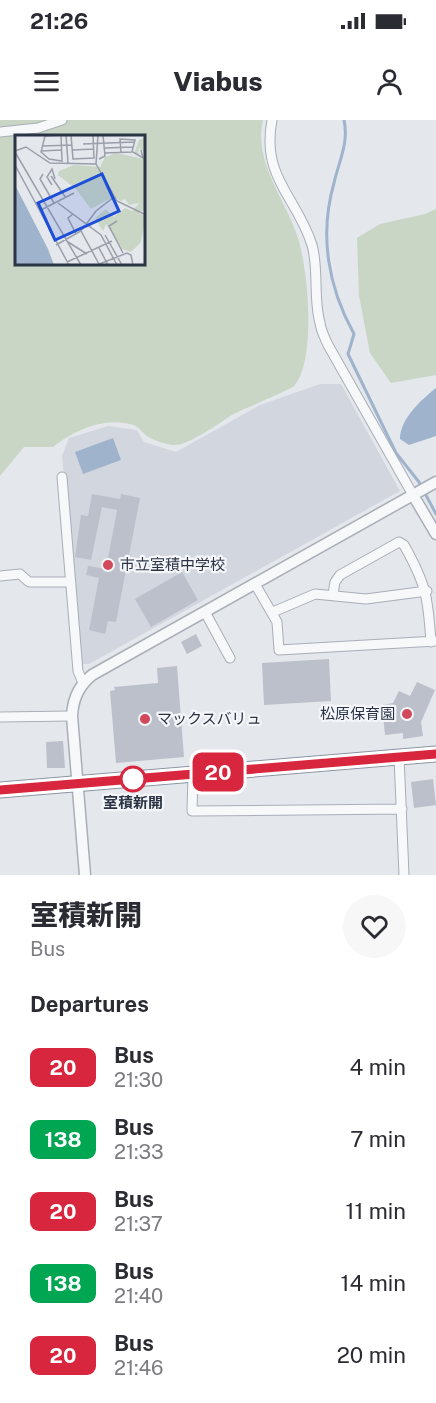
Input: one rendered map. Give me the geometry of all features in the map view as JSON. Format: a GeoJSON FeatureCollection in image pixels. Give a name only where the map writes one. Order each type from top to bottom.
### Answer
{"type":"FeatureCollection","features":[{"type":"Feature","properties":{"kind":"highway"},"geometry":{"type":"LineString","coordinates":[[0,790],[436,754]]}},
{"type":"Feature","properties":{"kind":"street"},"geometry":{"type":"LineString","coordinates":[[0,132],[38,128],[62,120]]}},
{"type":"Feature","properties":{"kind":"street"},"geometry":{"type":"LineString","coordinates":[[272,120],[268,139],[270,155],[281,187],[312,246],[319,323],[436,534]]}},
{"type":"Feature","properties":{"kind":"street"},"geometry":{"type":"LineString","coordinates":[[62,477],[78,671],[83,682]]}},
{"type":"Feature","properties":{"kind":"street"},"geometry":{"type":"LineString","coordinates":[[85,875],[72,716],[72,703],[83,682],[436,482]]}},
{"type":"Feature","properties":{"kind":"street"},"geometry":{"type":"LineString","coordinates":[[255,584],[277,622],[279,650],[433,641],[422,575],[404,544],[399,542],[340,575],[335,582],[333,594]]}},
{"type":"Feature","properties":{"kind":"street"},"geometry":{"type":"LineString","coordinates":[[0,576],[20,574],[29,582],[70,582]]}},
{"type":"Feature","properties":{"kind":"street"},"geometry":{"type":"LineString","coordinates":[[273,612],[315,594],[366,599],[426,591]]}},
{"type":"Feature","properties":{"kind":"street"},"geometry":{"type":"LineString","coordinates":[[205,612],[230,658]]}},
{"type":"Feature","properties":{"kind":"street"},"geometry":{"type":"LineString","coordinates":[[0,717],[72,716]]}},
{"type":"Feature","properties":{"kind":"street"},"geometry":{"type":"LineString","coordinates":[[399,756],[404,875]]}},
{"type":"Feature","properties":{"kind":"street"},"geometry":{"type":"LineString","coordinates":[[193,774],[192,810],[402,809]]}},
{"type":"Feature","properties":{"kind":"shaded area"},"geometry":{"type":"Polygon","coordinates":[[[320,384],[341,384],[400,491],[89,664],[82,664],[62,456],[69,438],[108,426],[137,430],[144,442],[176,452],[260,405],[320,384]]]}},
{"type":"Feature","properties":{"kind":"green space"},"geometry":{"type":"Polygon","coordinates":[[[0,120],[263,120],[262,150],[266,165],[297,235],[307,290],[306,356],[294,386],[232,415],[203,434],[178,445],[152,439],[133,425],[112,422],[80,430],[53,447],[24,447],[0,476],[0,120]]]}},
{"type":"Feature","properties":{"kind":"green space"},"geometry":{"type":"Polygon","coordinates":[[[436,209],[436,375],[391,383],[370,353],[359,296],[357,238],[380,224],[425,214],[436,209]]]}},
{"type":"Feature","properties":{"kind":"water"},"geometry":{"type":"Polygon","coordinates":[[[436,388],[436,436],[409,445],[400,439],[407,417],[436,388]]]}},
{"type":"Feature","properties":{"kind":"water"},"geometry":{"type":"Polygon","coordinates":[[[113,438],[121,460],[83,474],[75,452],[113,438]]]}},
{"type":"Feature","properties":{"kind":"building"},"geometry":{"type":"Polygon","coordinates":[[[92,494],[120,499],[121,494],[140,498],[116,622],[108,621],[105,634],[89,630],[99,578],[86,575],[88,566],[106,569],[117,510],[102,507],[91,560],[75,557],[81,515],[88,516],[92,494]]]}},
{"type":"Feature","properties":{"kind":"building"},"geometry":{"type":"Polygon","coordinates":[[[182,572],[198,600],[151,627],[135,599],[182,572]]]}},
{"type":"Feature","properties":{"kind":"building"},"geometry":{"type":"Polygon","coordinates":[[[196,634],[202,646],[187,654],[181,642],[196,634]]]}},
{"type":"Feature","properties":{"kind":"building"},"geometry":{"type":"Polygon","coordinates":[[[329,659],[331,701],[264,705],[262,663],[329,659]]]}},
{"type":"Feature","properties":{"kind":"building"},"geometry":{"type":"Polygon","coordinates":[[[177,666],[184,757],[116,763],[110,691],[115,690],[114,687],[158,683],[157,668],[177,666]]]}},
{"type":"Feature","properties":{"kind":"building"},"geometry":{"type":"Polygon","coordinates":[[[417,682],[435,690],[421,722],[423,736],[403,739],[403,733],[385,735],[382,705],[393,703],[399,691],[410,696],[417,682]]]}},
{"type":"Feature","properties":{"kind":"building"},"geometry":{"type":"Polygon","coordinates":[[[63,741],[65,768],[47,768],[46,742],[63,741]]]}},
{"type":"Feature","properties":{"kind":"building"},"geometry":{"type":"Polygon","coordinates":[[[433,779],[436,805],[414,808],[411,782],[433,779]]]}},
{"type":"Feature","properties":{"kind":"waterway"},"geometry":{"type":"LineString","coordinates":[[344,120],[344,144],[329,202],[327,241],[332,279],[354,334],[348,354],[396,453],[419,482],[436,514]]}},
{"type":"Feature","properties":{"kind":"bus line","name":"20"},"geometry":{"type":"LineString","coordinates":[[0,790],[436,754]]}},
{"type":"Feature","properties":{"kind":"place","name":"市立室積中学校"},"geometry":{"type":"Point","coordinates":[108,565]}},
{"type":"Feature","properties":{"kind":"place","name":"松原保育園"},"geometry":{"type":"Point","coordinates":[407,714]}},
{"type":"Feature","properties":{"kind":"place","name":"マックスバリュ"},"geometry":{"type":"Point","coordinates":[145,719]}},
{"type":"Feature","properties":{"kind":"place","name":"室積新開"},"geometry":{"type":"Point","coordinates":[133,779]}}]}
